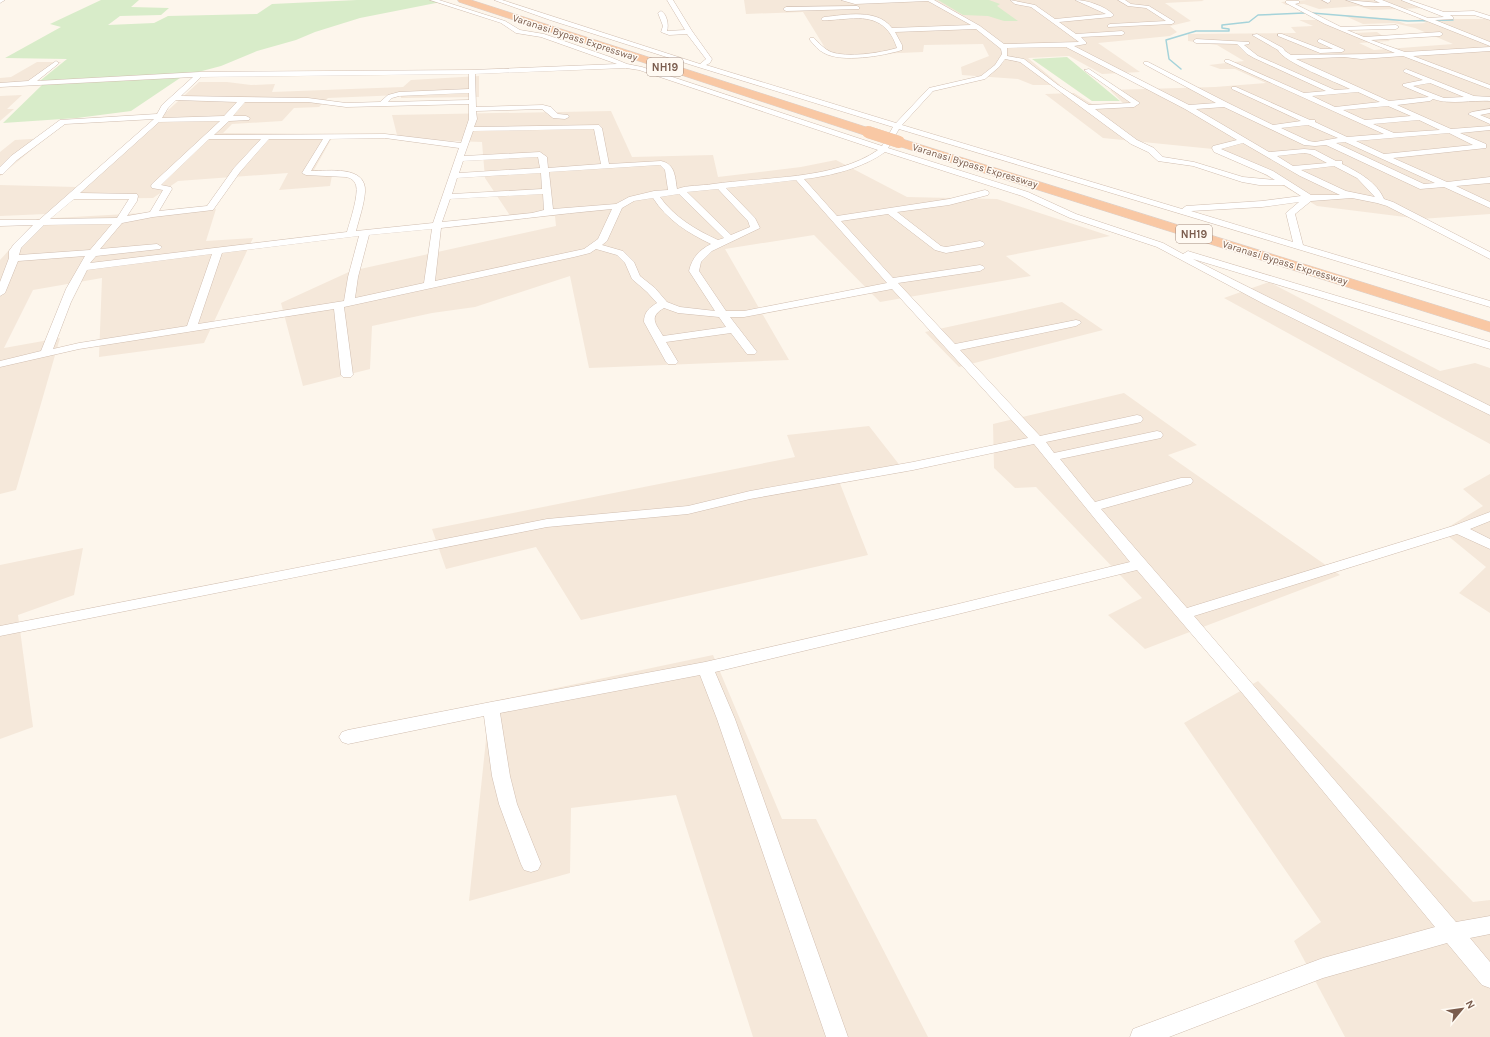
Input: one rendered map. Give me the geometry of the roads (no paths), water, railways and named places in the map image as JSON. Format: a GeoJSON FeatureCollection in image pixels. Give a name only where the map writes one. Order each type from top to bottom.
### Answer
{"type":"FeatureCollection","features":[{"type":"Feature","properties":{"kind":"highway","name":"Varanasi Bypass Expressway"},"geometry":{"type":"LineString","coordinates":[[462,0],[872,131],[1490,320]]}},
{"type":"Feature","properties":{"kind":"highway","name":"Varanasi Bypass Expressway"},"geometry":{"type":"LineString","coordinates":[[473,0],[514,15],[872,131]]}},
{"type":"Feature","properties":{"kind":"highway","name":"Varanasi Bypass Expressway"},"geometry":{"type":"LineString","coordinates":[[902,140],[1490,327]]}},
{"type":"Feature","properties":{"kind":"street"},"geometry":{"type":"LineString","coordinates":[[433,0],[503,22],[518,32],[542,36],[608,58],[626,66]]}},
{"type":"Feature","properties":{"kind":"street"},"geometry":{"type":"LineString","coordinates":[[497,0],[700,66],[1490,304]]}},
{"type":"Feature","properties":{"kind":"street"},"geometry":{"type":"LineString","coordinates":[[670,0],[676,7],[664,32],[689,32]]}},
{"type":"Feature","properties":{"kind":"street"},"geometry":{"type":"LineString","coordinates":[[824,2],[927,0]]}},
{"type":"Feature","properties":{"kind":"street"},"geometry":{"type":"LineString","coordinates":[[930,0],[977,27],[1002,46],[1068,45],[1084,43],[1033,6],[1017,3],[1013,0]]}},
{"type":"Feature","properties":{"kind":"street"},"geometry":{"type":"LineString","coordinates":[[1054,21],[1111,15],[1106,11],[1078,0]]}},
{"type":"Feature","properties":{"kind":"street"},"geometry":{"type":"LineString","coordinates":[[1110,26],[1172,22],[1147,8],[1130,5],[1121,0]]}},
{"type":"Feature","properties":{"kind":"street"},"geometry":{"type":"LineString","coordinates":[[1349,0],[1364,4],[1392,5]]}},
{"type":"Feature","properties":{"kind":"street"},"geometry":{"type":"LineString","coordinates":[[1377,0],[1490,44]]}},
{"type":"Feature","properties":{"kind":"street"},"geometry":{"type":"LineString","coordinates":[[1404,0],[1444,14],[1451,18],[1430,20]]}},
{"type":"Feature","properties":{"kind":"street"},"geometry":{"type":"LineString","coordinates":[[855,2],[862,17]]}},
{"type":"Feature","properties":{"kind":"street"},"geometry":{"type":"LineString","coordinates":[[1297,2],[1288,2],[1339,29],[1490,87]]}},
{"type":"Feature","properties":{"kind":"street"},"geometry":{"type":"LineString","coordinates":[[786,9],[858,8]]}},
{"type":"Feature","properties":{"kind":"street"},"geometry":{"type":"LineString","coordinates":[[1444,14],[1474,13],[1490,18]]}},
{"type":"Feature","properties":{"kind":"street"},"geometry":{"type":"LineString","coordinates":[[670,17],[689,32],[709,59],[708,62],[700,66]]}},
{"type":"Feature","properties":{"kind":"street"},"geometry":{"type":"LineString","coordinates":[[812,39],[823,51],[830,54],[849,55],[882,53],[900,49],[892,30],[879,19],[862,17],[824,19]]}},
{"type":"Feature","properties":{"kind":"street"},"geometry":{"type":"LineString","coordinates":[[1103,22],[1122,33]]}},
{"type":"Feature","properties":{"kind":"street"},"geometry":{"type":"LineString","coordinates":[[1339,29],[1405,26]]}},
{"type":"Feature","properties":{"kind":"street"},"geometry":{"type":"LineString","coordinates":[[892,30],[977,27]]}},
{"type":"Feature","properties":{"kind":"street"},"geometry":{"type":"LineString","coordinates":[[1075,36],[1129,33]]}},
{"type":"Feature","properties":{"kind":"street"},"geometry":{"type":"LineString","coordinates":[[1345,39],[1440,34]]}},
{"type":"Feature","properties":{"kind":"street"},"geometry":{"type":"LineString","coordinates":[[1280,35],[1320,51],[1340,50]]}},
{"type":"Feature","properties":{"kind":"street"},"geometry":{"type":"LineString","coordinates":[[1255,36],[1281,49],[1282,52],[1291,58],[1388,104],[1483,146],[1490,153]]}},
{"type":"Feature","properties":{"kind":"street"},"geometry":{"type":"LineString","coordinates":[[1320,41],[1367,63],[1357,64]]}},
{"type":"Feature","properties":{"kind":"street"},"geometry":{"type":"LineString","coordinates":[[1196,42],[1272,44]]}},
{"type":"Feature","properties":{"kind":"street"},"geometry":{"type":"LineString","coordinates":[[1239,43],[1249,53],[1334,92]]}},
{"type":"Feature","properties":{"kind":"street"},"geometry":{"type":"LineString","coordinates":[[1068,45],[1188,107],[1242,141],[1268,155],[1332,188],[1353,197]]}},
{"type":"Feature","properties":{"kind":"street"},"geometry":{"type":"LineString","coordinates":[[84,267],[218,252],[352,234],[526,216],[549,212],[618,206],[632,199],[654,194],[824,174],[849,167],[873,157],[883,150],[898,125],[907,117],[931,89],[983,78],[997,66],[1004,56],[1002,46]]}},
{"type":"Feature","properties":{"kind":"street"},"geometry":{"type":"LineString","coordinates":[[1266,61],[1319,56],[1380,56],[1490,49]]}},
{"type":"Feature","properties":{"kind":"street"},"geometry":{"type":"LineString","coordinates":[[1366,50],[1380,56]]}},
{"type":"Feature","properties":{"kind":"street"},"geometry":{"type":"LineString","coordinates":[[1004,56],[1022,60],[1134,142],[1151,150],[1161,159],[1194,164],[1242,179],[1259,182],[1285,183]]}},
{"type":"Feature","properties":{"kind":"street"},"geometry":{"type":"LineString","coordinates":[[1319,56],[1334,63]]}},
{"type":"Feature","properties":{"kind":"street"},"geometry":{"type":"LineString","coordinates":[[1227,61],[1395,136]]}},
{"type":"Feature","properties":{"kind":"street"},"geometry":{"type":"LineString","coordinates":[[1423,62],[1445,61]]}},
{"type":"Feature","properties":{"kind":"street"},"geometry":{"type":"LineString","coordinates":[[29,84],[56,63]]}},
{"type":"Feature","properties":{"kind":"street"},"geometry":{"type":"LineString","coordinates":[[1146,63],[1225,105],[1272,127],[1315,144],[1349,139],[1490,128]]}},
{"type":"Feature","properties":{"kind":"street"},"geometry":{"type":"LineString","coordinates":[[0,85],[200,74],[472,72],[626,66],[640,68],[883,150],[1025,194],[1073,216],[1136,236],[1168,249],[1268,302],[1414,372],[1490,411]]}},
{"type":"Feature","properties":{"kind":"street"},"geometry":{"type":"LineString","coordinates":[[1087,70],[1136,103],[1134,105],[1088,107]]}},
{"type":"Feature","properties":{"kind":"street"},"geometry":{"type":"LineString","coordinates":[[1406,71],[1472,98]]}},
{"type":"Feature","properties":{"kind":"street"},"geometry":{"type":"LineString","coordinates":[[429,286],[437,225],[473,119],[472,72]]}},
{"type":"Feature","properties":{"kind":"street"},"geometry":{"type":"LineString","coordinates":[[0,293],[14,258],[14,251],[18,246],[42,222],[158,118],[165,107],[200,74]]}},
{"type":"Feature","properties":{"kind":"street"},"geometry":{"type":"LineString","coordinates":[[1431,81],[1405,85],[1443,100],[1472,98],[1490,99]]}},
{"type":"Feature","properties":{"kind":"street"},"geometry":{"type":"LineString","coordinates":[[1234,88],[1312,122],[1490,205]]}},
{"type":"Feature","properties":{"kind":"street"},"geometry":{"type":"LineString","coordinates":[[1303,95],[1360,90]]}},
{"type":"Feature","properties":{"kind":"street"},"geometry":{"type":"LineString","coordinates":[[382,104],[390,96],[399,94],[473,92]]}},
{"type":"Feature","properties":{"kind":"street"},"geometry":{"type":"LineString","coordinates":[[175,98],[308,100],[340,105],[382,104],[543,107],[548,109],[556,116],[565,117]]}},
{"type":"Feature","properties":{"kind":"street"},"geometry":{"type":"LineString","coordinates":[[1335,109],[1430,99]]}},
{"type":"Feature","properties":{"kind":"street"},"geometry":{"type":"LineString","coordinates":[[1462,99],[1490,110]]}},
{"type":"Feature","properties":{"kind":"street"},"geometry":{"type":"LineString","coordinates":[[153,214],[168,189],[155,186],[226,119],[243,100]]}},
{"type":"Feature","properties":{"kind":"street"},"geometry":{"type":"LineString","coordinates":[[1188,107],[1266,102]]}},
{"type":"Feature","properties":{"kind":"street"},"geometry":{"type":"LineString","coordinates":[[1490,110],[1472,114],[1490,122]]}},
{"type":"Feature","properties":{"kind":"street"},"geometry":{"type":"LineString","coordinates":[[0,172],[14,158],[63,122],[158,118],[246,118]]}},
{"type":"Feature","properties":{"kind":"street"},"geometry":{"type":"LineString","coordinates":[[1364,122],[1420,118]]}},
{"type":"Feature","properties":{"kind":"street"},"geometry":{"type":"LineString","coordinates":[[1272,127],[1312,122]]}},
{"type":"Feature","properties":{"kind":"street"},"geometry":{"type":"LineString","coordinates":[[470,129],[596,127],[598,128],[605,166]]}},
{"type":"Feature","properties":{"kind":"street"},"geometry":{"type":"LineString","coordinates":[[208,136],[400,137],[430,143],[464,146]]}},
{"type":"Feature","properties":{"kind":"street"},"geometry":{"type":"LineString","coordinates":[[328,136],[306,173],[336,172],[358,179],[361,185],[361,191],[352,234]]}},
{"type":"Feature","properties":{"kind":"street"},"geometry":{"type":"LineString","coordinates":[[0,224],[118,221],[153,214],[206,209],[212,206],[237,170],[267,137]]}},
{"type":"Feature","properties":{"kind":"street"},"geometry":{"type":"LineString","coordinates":[[1242,141],[1216,148],[1217,150],[1270,173],[1309,198]]}},
{"type":"Feature","properties":{"kind":"street"},"geometry":{"type":"LineString","coordinates":[[1327,142],[1418,186],[1429,187],[1490,180]]}},
{"type":"Feature","properties":{"kind":"street"},"geometry":{"type":"LineString","coordinates":[[1383,156],[1483,146]]}},
{"type":"Feature","properties":{"kind":"street"},"geometry":{"type":"LineString","coordinates":[[1268,155],[1309,152],[1360,176],[1363,181],[1375,191],[1380,200]]}},
{"type":"Feature","properties":{"kind":"street"},"geometry":{"type":"LineString","coordinates":[[1353,154],[1375,152]]}},
{"type":"Feature","properties":{"kind":"street"},"geometry":{"type":"LineString","coordinates":[[460,158],[537,154],[543,157],[549,212]]}},
{"type":"Feature","properties":{"kind":"street"},"geometry":{"type":"LineString","coordinates":[[470,158],[480,166],[477,185]]}},
{"type":"Feature","properties":{"kind":"street"},"geometry":{"type":"LineString","coordinates":[[1294,168],[1365,160]]}},
{"type":"Feature","properties":{"kind":"street"},"geometry":{"type":"LineString","coordinates":[[446,197],[477,185],[545,170],[664,163],[668,167],[677,191],[730,239]]}},
{"type":"Feature","properties":{"kind":"street"},"geometry":{"type":"LineString","coordinates":[[834,219],[949,202],[988,194],[967,184],[958,174]]}},
{"type":"Feature","properties":{"kind":"street"},"geometry":{"type":"LineString","coordinates":[[453,176],[477,185],[547,191]]}},
{"type":"Feature","properties":{"kind":"street"},"geometry":{"type":"LineString","coordinates":[[798,178],[1052,457],[1140,564],[1184,614],[1490,978]]}},
{"type":"Feature","properties":{"kind":"street"},"geometry":{"type":"LineString","coordinates":[[719,186],[752,220],[755,228],[719,244],[700,256],[694,263],[694,271],[723,315],[751,352]]}},
{"type":"Feature","properties":{"kind":"street"},"geometry":{"type":"LineString","coordinates":[[654,194],[664,209],[684,226],[719,244]]}},
{"type":"Feature","properties":{"kind":"street"},"geometry":{"type":"LineString","coordinates":[[46,353],[54,331],[92,253],[128,209],[134,199],[134,196],[72,196]]}},
{"type":"Feature","properties":{"kind":"street"},"geometry":{"type":"LineString","coordinates":[[1177,209],[1262,204],[1309,198],[1353,197],[1380,200],[1490,256]]}},
{"type":"Feature","properties":{"kind":"street"},"geometry":{"type":"LineString","coordinates":[[1299,246],[1290,213],[1309,198]]}},
{"type":"Feature","properties":{"kind":"street"},"geometry":{"type":"LineString","coordinates":[[1023,203],[1046,204]]}},
{"type":"Feature","properties":{"kind":"street"},"geometry":{"type":"LineString","coordinates":[[0,364],[79,346],[344,304],[574,254],[596,246],[602,241],[607,234],[611,219],[618,206]]}},
{"type":"Feature","properties":{"kind":"street"},"geometry":{"type":"LineString","coordinates":[[890,211],[938,248],[946,250],[980,244]]}},
{"type":"Feature","properties":{"kind":"street"},"geometry":{"type":"LineString","coordinates":[[347,375],[344,304],[365,233]]}},
{"type":"Feature","properties":{"kind":"street"},"geometry":{"type":"LineString","coordinates":[[596,246],[620,252],[626,258],[636,277],[651,290],[663,304],[678,310],[723,315],[769,310],[892,283],[980,268]]}},
{"type":"Feature","properties":{"kind":"street"},"geometry":{"type":"LineString","coordinates":[[14,258],[157,247]]}},
{"type":"Feature","properties":{"kind":"street"},"geometry":{"type":"LineString","coordinates":[[1168,249],[1232,266],[1490,346]]}},
{"type":"Feature","properties":{"kind":"street"},"geometry":{"type":"LineString","coordinates":[[191,329],[218,252]]}},
{"type":"Feature","properties":{"kind":"street"},"geometry":{"type":"LineString","coordinates":[[663,304],[651,310],[648,315],[649,322],[672,362]]}},
{"type":"Feature","properties":{"kind":"street"},"geometry":{"type":"LineString","coordinates":[[953,348],[1076,323]]}},
{"type":"Feature","properties":{"kind":"street"},"geometry":{"type":"LineString","coordinates":[[659,340],[734,329]]}},
{"type":"Feature","properties":{"kind":"street"},"geometry":{"type":"LineString","coordinates":[[0,631],[523,527],[547,523],[688,510],[750,495],[1038,441],[1137,419]]}},
{"type":"Feature","properties":{"kind":"street"},"geometry":{"type":"LineString","coordinates":[[1052,457],[1157,435]]}},
{"type":"Feature","properties":{"kind":"street"},"geometry":{"type":"LineString","coordinates":[[1093,507],[1186,481]]}},
{"type":"Feature","properties":{"kind":"street"},"geometry":{"type":"LineString","coordinates":[[1184,614],[1458,529],[1490,516]]}},
{"type":"Feature","properties":{"kind":"street"},"geometry":{"type":"LineString","coordinates":[[1458,529],[1490,545]]}},
{"type":"Feature","properties":{"kind":"street"},"geometry":{"type":"LineString","coordinates":[[348,737],[491,708],[705,668],[954,610],[1140,564]]}},
{"type":"Feature","properties":{"kind":"street"},"geometry":{"type":"LineString","coordinates":[[705,668],[726,719],[837,1037]]}},
{"type":"Feature","properties":{"kind":"street"},"geometry":{"type":"LineString","coordinates":[[491,708],[501,776],[508,804],[531,864]]}},
{"type":"Feature","properties":{"kind":"street"},"geometry":{"type":"LineString","coordinates":[[1141,1037],[1323,968],[1452,932],[1490,925]]}},
{"type":"Feature","properties":{"kind":"waterway"},"geometry":{"type":"LineString","coordinates":[[1181,69],[1169,59],[1166,40],[1196,31],[1229,31],[1229,29],[1222,28],[1222,25],[1249,22],[1258,15],[1304,13]]}},
{"type":"Feature","properties":{"kind":"waterway"},"geometry":{"type":"LineString","coordinates":[[1312,13],[1408,21],[1453,20]]}}]}
